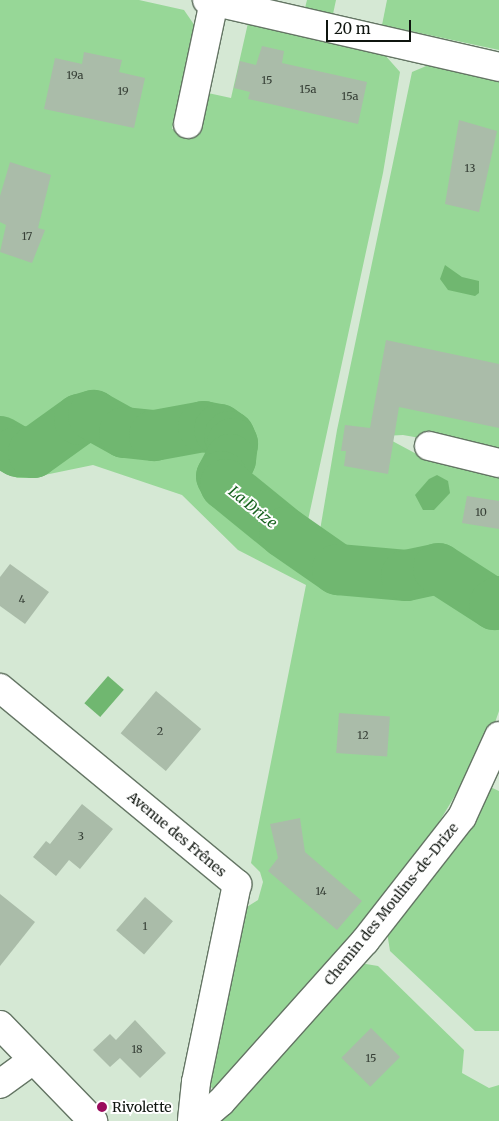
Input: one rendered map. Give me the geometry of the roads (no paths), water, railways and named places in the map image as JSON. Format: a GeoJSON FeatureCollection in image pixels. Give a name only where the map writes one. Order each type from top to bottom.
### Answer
{"type":"FeatureCollection","features":[{"type":"Feature","properties":{"kind":"street"},"geometry":{"type":"LineString","coordinates":[[188,124],[211,1],[499,66]]}},
{"type":"Feature","properties":{"kind":"street"},"geometry":{"type":"LineString","coordinates":[[428,446],[499,463]]}},
{"type":"Feature","properties":{"kind":"street","name":"Avenue des Frênes"},"geometry":{"type":"LineString","coordinates":[[0,688],[237,884],[196,1082],[192,1121]]}},
{"type":"Feature","properties":{"kind":"street","name":"Chemin des Moulins-de-Drize"},"geometry":{"type":"LineString","coordinates":[[199,1121],[221,1102],[365,941],[450,833],[462,817],[499,736]]}},
{"type":"Feature","properties":{"kind":"street"},"geometry":{"type":"LineString","coordinates":[[0,1025],[93,1121]]}},
{"type":"Feature","properties":{"kind":"street"},"geometry":{"type":"LineString","coordinates":[[0,1084],[33,1060]]}},
{"type":"Feature","properties":{"kind":"waterway","name":"La Drize"},"geometry":{"type":"LineString","coordinates":[[0,441],[17,451],[33,452],[79,419],[93,415],[124,432],[154,435],[203,426],[219,429],[229,436],[232,443],[230,459],[221,476],[225,484],[284,532],[337,569],[406,575],[438,568],[494,604],[499,601]]}},
{"type":"Feature","properties":{"kind":"place","name":"Rivolette"},"geometry":{"type":"Point","coordinates":[102,1107]}}]}
